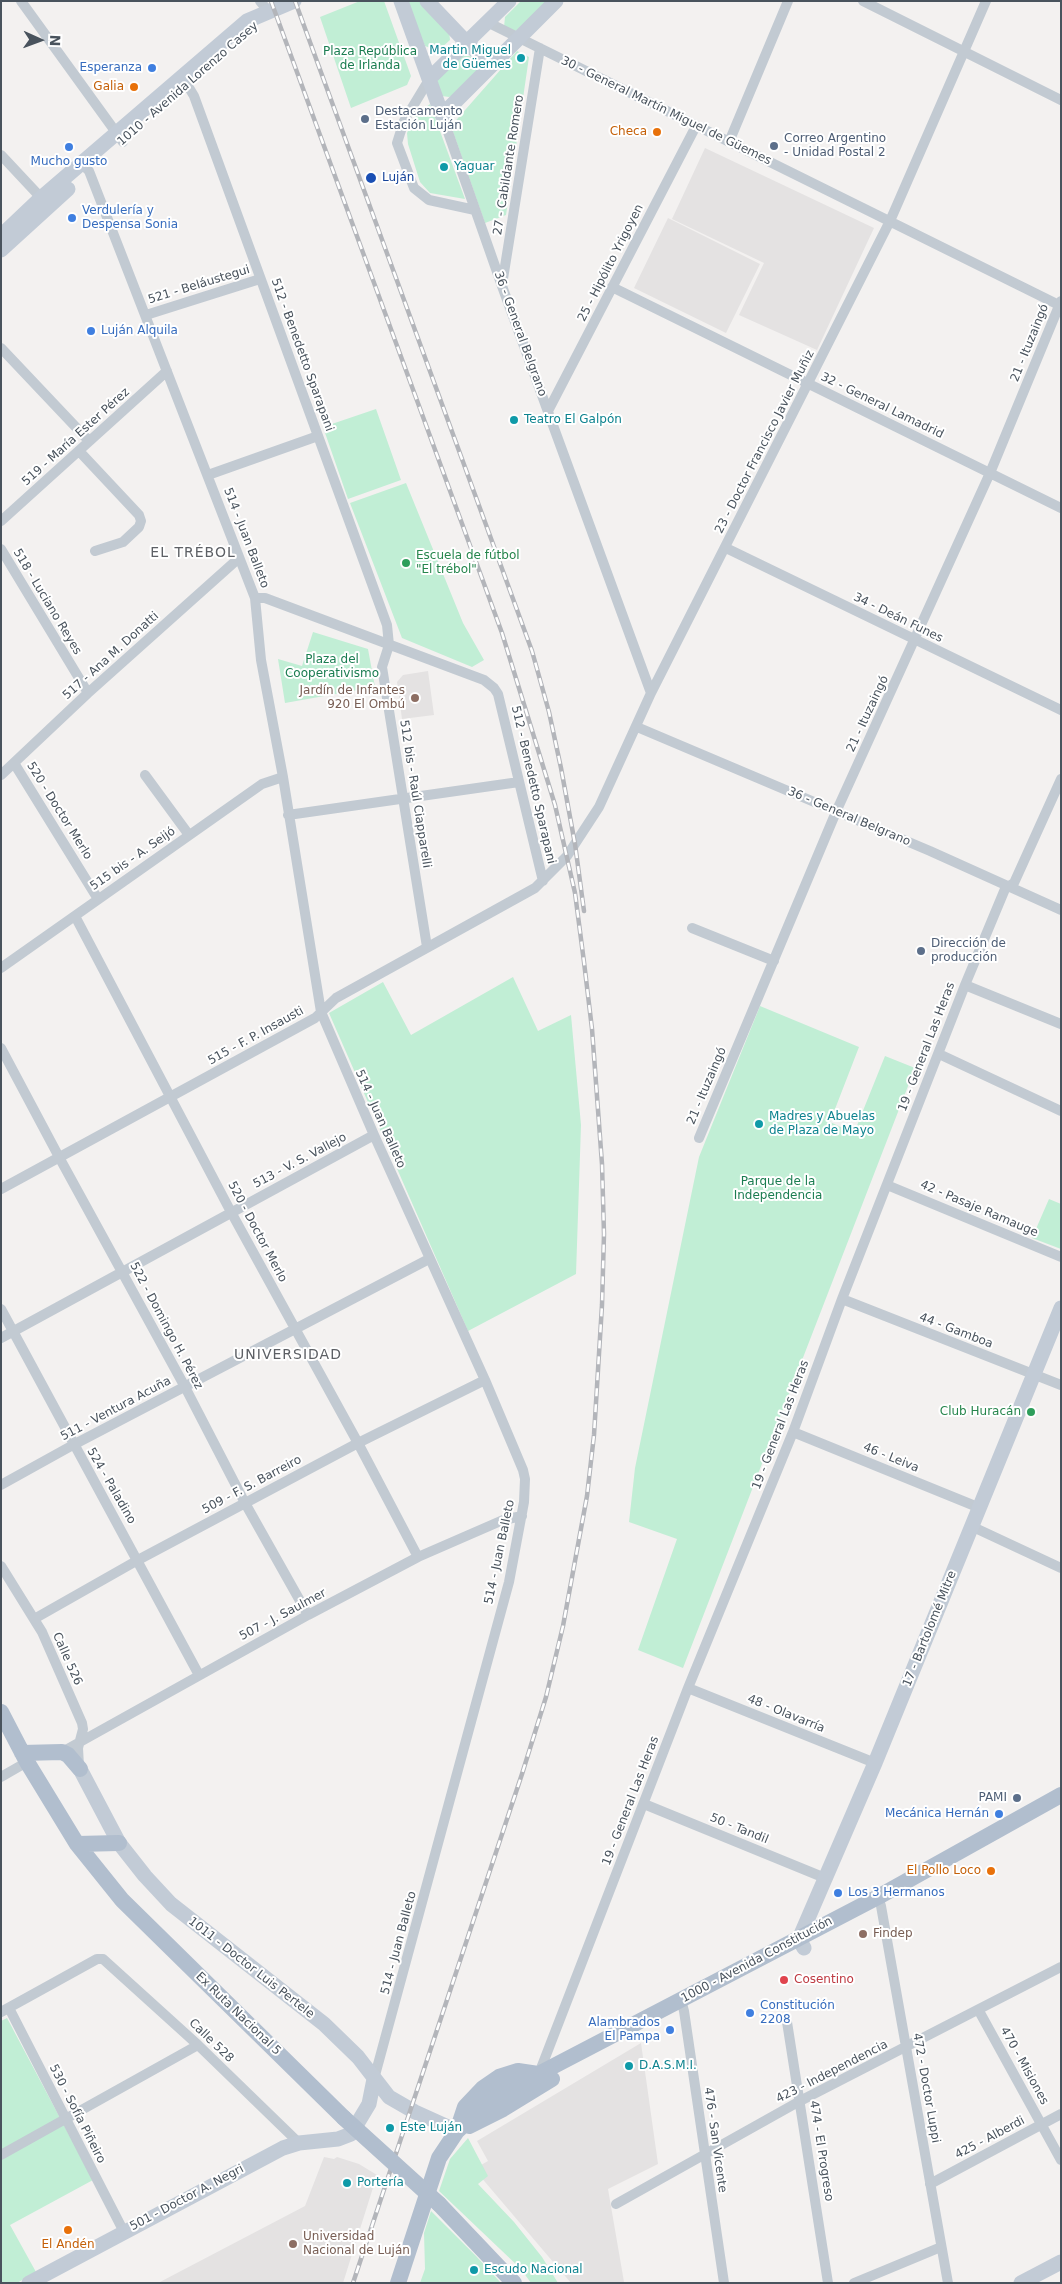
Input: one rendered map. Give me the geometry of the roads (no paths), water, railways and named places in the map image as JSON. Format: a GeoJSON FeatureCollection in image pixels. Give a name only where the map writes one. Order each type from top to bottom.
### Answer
{"type":"FeatureCollection","features":[{"type":"Feature","properties":{"kind":"main road","name":"Ex Ruta Nacional 5"},"geometry":{"type":"LineString","coordinates":[[1,1712],[25,1758],[76,1844],[122,1900],[344,2118],[439,2204],[514,2283]]}},
{"type":"Feature","properties":{"kind":"main road"},"geometry":{"type":"LineString","coordinates":[[25,1758],[62,1752],[68,1755],[80,1769]]}},
{"type":"Feature","properties":{"kind":"main road","name":"1000 - Avenida Constitución"},"geometry":{"type":"LineString","coordinates":[[879,1902],[1061,1796]]}},
{"type":"Feature","properties":{"kind":"main road","name":"1000 - Avenida Constitución"},"geometry":{"type":"LineString","coordinates":[[398,2283],[439,2158],[458,2131],[495,2113],[538,2080],[1061,1805]]}},
{"type":"Feature","properties":{"kind":"main road"},"geometry":{"type":"LineString","coordinates":[[76,1844],[119,1843]]}},
{"type":"Feature","properties":{"kind":"main road"},"geometry":{"type":"LineString","coordinates":[[458,2131],[465,2107],[482,2088],[499,2077],[518,2072],[538,2080]]}},
{"type":"Feature","properties":{"kind":"street"},"geometry":{"type":"LineString","coordinates":[[21,1],[120,138]]}},
{"type":"Feature","properties":{"kind":"street"},"geometry":{"type":"LineString","coordinates":[[265,6],[294,1]]}},
{"type":"Feature","properties":{"kind":"street","name":"36 - General Belgrano"},"geometry":{"type":"LineString","coordinates":[[401,1],[430,78],[502,286],[652,693]]}},
{"type":"Feature","properties":{"kind":"street"},"geometry":{"type":"LineString","coordinates":[[427,1],[491,65]]}},
{"type":"Feature","properties":{"kind":"street"},"geometry":{"type":"LineString","coordinates":[[475,210],[429,200],[414,188],[397,143],[404,121],[430,78],[509,1]]}},
{"type":"Feature","properties":{"kind":"street"},"geometry":{"type":"LineString","coordinates":[[442,115],[556,1]]}},
{"type":"Feature","properties":{"kind":"street"},"geometry":{"type":"LineString","coordinates":[[729,142],[788,1]]}},
{"type":"Feature","properties":{"kind":"street"},"geometry":{"type":"LineString","coordinates":[[863,1],[1061,100]]}},
{"type":"Feature","properties":{"kind":"street","name":"23 - Doctor Francisco Javier Muñiz"},"geometry":{"type":"LineString","coordinates":[[543,881],[567,856],[595,814],[652,693],[890,222],[986,1]]}},
{"type":"Feature","properties":{"kind":"street","name":"1010 - Avenida Lorenzo Casey"},"geometry":{"type":"LineString","coordinates":[[1,236],[86,168],[185,80],[255,28],[265,6]]}},
{"type":"Feature","properties":{"kind":"street","name":"30 - General Martín Miguel de Güemes"},"geometry":{"type":"LineString","coordinates":[[487,22],[1060,304]]}},
{"type":"Feature","properties":{"kind":"street","name":"27 - Cabildante Romero"},"geometry":{"type":"LineString","coordinates":[[502,286],[540,48]]}},
{"type":"Feature","properties":{"kind":"street","name":"512 - Benedetto Sparapani"},"geometry":{"type":"LineString","coordinates":[[185,80],[194,96],[387,625],[389,645],[484,680],[490,683],[498,694],[543,881]]}},
{"type":"Feature","properties":{"kind":"street","name":"25 - Hipólito Yrigoyen"},"geometry":{"type":"LineString","coordinates":[[548,411],[696,126]]}},
{"type":"Feature","properties":{"kind":"street"},"geometry":{"type":"LineString","coordinates":[[1,156],[45,202]]}},
{"type":"Feature","properties":{"kind":"street","name":"514 - Juan Balleto"},"geometry":{"type":"LineString","coordinates":[[86,168],[146,315],[255,598],[261,660],[283,777],[321,1012],[429,1259],[485,1380],[523,1470],[525,1489],[522,1516],[509,1582],[374,2079]]}},
{"type":"Feature","properties":{"kind":"street","name":"1010 - Avenida Lorenzo Casey"},"geometry":{"type":"LineString","coordinates":[[1,250],[45,202]]}},
{"type":"Feature","properties":{"kind":"street","name":"521 - Beláustegui"},"geometry":{"type":"LineString","coordinates":[[146,315],[260,279]]}},
{"type":"Feature","properties":{"kind":"street","name":"32 - General Lamadrid"},"geometry":{"type":"LineString","coordinates":[[612,287],[1061,508]]}},
{"type":"Feature","properties":{"kind":"street","name":"21 - Ituzaingó"},"geometry":{"type":"LineString","coordinates":[[699,1138],[836,812],[990,474],[1060,304]]}},
{"type":"Feature","properties":{"kind":"street"},"geometry":{"type":"LineString","coordinates":[[1,348],[89,441]]}},
{"type":"Feature","properties":{"kind":"street","name":"519 - María Ester Pérez"},"geometry":{"type":"LineString","coordinates":[[1,521],[168,371]]}},
{"type":"Feature","properties":{"kind":"street"},"geometry":{"type":"LineString","coordinates":[[208,476],[318,436]]}},
{"type":"Feature","properties":{"kind":"street"},"geometry":{"type":"LineString","coordinates":[[78,451],[139,515],[141,521],[139,527],[124,542],[95,551]]}},
{"type":"Feature","properties":{"kind":"street","name":"34 - Deán Funes"},"geometry":{"type":"LineString","coordinates":[[726,548],[1061,710]]}},
{"type":"Feature","properties":{"kind":"street","name":"518 - Luciano Reyes"},"geometry":{"type":"LineString","coordinates":[[1,549],[88,693]]}},
{"type":"Feature","properties":{"kind":"street","name":"517 - Ana M. Donatti"},"geometry":{"type":"LineString","coordinates":[[1,775],[88,693],[239,558]]}},
{"type":"Feature","properties":{"kind":"street"},"geometry":{"type":"LineString","coordinates":[[255,598],[265,598],[389,645]]}},
{"type":"Feature","properties":{"kind":"street","name":"512 bis - Raúl Ciapparelli"},"geometry":{"type":"LineString","coordinates":[[389,645],[382,667],[402,798],[428,947]]}},
{"type":"Feature","properties":{"kind":"street","name":"36 - General Belgrano"},"geometry":{"type":"LineString","coordinates":[[637,727],[1010,886],[1061,910]]}},
{"type":"Feature","properties":{"kind":"street","name":"520 - Doctor Merlo"},"geometry":{"type":"LineString","coordinates":[[14,763],[98,899]]}},
{"type":"Feature","properties":{"kind":"street"},"geometry":{"type":"LineString","coordinates":[[145,775],[189,835]]}},
{"type":"Feature","properties":{"kind":"street","name":"515 bis - A. Seijó"},"geometry":{"type":"LineString","coordinates":[[1,968],[76,918],[98,899],[262,784],[283,777]]}},
{"type":"Feature","properties":{"kind":"street","name":"19 - General Las Heras"},"geometry":{"type":"LineString","coordinates":[[538,2080],[688,1688],[793,1432],[842,1299],[965,985],[1006,889],[1014,883],[1061,779]]}},
{"type":"Feature","properties":{"kind":"street"},"geometry":{"type":"LineString","coordinates":[[288,815],[519,782]]}},
{"type":"Feature","properties":{"kind":"street","name":"515 - F. P. Insausti"},"geometry":{"type":"LineString","coordinates":[[1,1189],[315,1018],[336,998],[543,881]]}},
{"type":"Feature","properties":{"kind":"street","name":"520 - Doctor Merlo"},"geometry":{"type":"LineString","coordinates":[[76,918],[231,1212],[358,1443],[418,1558]]}},
{"type":"Feature","properties":{"kind":"street"},"geometry":{"type":"LineString","coordinates":[[692,928],[774,960]]}},
{"type":"Feature","properties":{"kind":"street"},"geometry":{"type":"LineString","coordinates":[[965,985],[1061,1024]]}},
{"type":"Feature","properties":{"kind":"street","name":"522 - Domingo H. Pérez"},"geometry":{"type":"LineString","coordinates":[[1,1048],[185,1387],[245,1503],[308,1615]]}},
{"type":"Feature","properties":{"kind":"street"},"geometry":{"type":"LineString","coordinates":[[939,1054],[1061,1111]]}},
{"type":"Feature","properties":{"kind":"street","name":"513 - V. S. Vallejo"},"geometry":{"type":"LineString","coordinates":[[1,1338],[374,1135]]}},
{"type":"Feature","properties":{"kind":"street","name":"42 - Pasaje Ramauge"},"geometry":{"type":"LineString","coordinates":[[887,1185],[1061,1257]]}},
{"type":"Feature","properties":{"kind":"street","name":"511 - Ventura Acuña"},"geometry":{"type":"LineString","coordinates":[[1,1485],[73,1445],[429,1259]]}},
{"type":"Feature","properties":{"kind":"street","name":"44 - Gamboa"},"geometry":{"type":"LineString","coordinates":[[842,1299],[1061,1385]]}},
{"type":"Feature","properties":{"kind":"street","name":"17 - Bartolomé Mitre"},"geometry":{"type":"LineString","coordinates":[[801,1943],[825,1878],[973,1527],[1061,1308]]}},
{"type":"Feature","properties":{"kind":"street","name":"524 - Paladino"},"geometry":{"type":"LineString","coordinates":[[1,1309],[199,1675]]}},
{"type":"Feature","properties":{"kind":"street","name":"509 - F. S. Barreiro"},"geometry":{"type":"LineString","coordinates":[[34,1619],[138,1560],[358,1443],[485,1380]]}},
{"type":"Feature","properties":{"kind":"street","name":"46 - Leiva"},"geometry":{"type":"LineString","coordinates":[[793,1432],[980,1508]]}},
{"type":"Feature","properties":{"kind":"street","name":"507 - J. Saulmer"},"geometry":{"type":"LineString","coordinates":[[62,1752],[80,1740],[308,1615],[418,1558],[503,1520],[522,1516]]}},
{"type":"Feature","properties":{"kind":"street"},"geometry":{"type":"LineString","coordinates":[[973,1527],[1061,1568]]}},
{"type":"Feature","properties":{"kind":"street","name":"Calle 526"},"geometry":{"type":"LineString","coordinates":[[1,1566],[34,1619],[82,1723],[78,1756],[80,1769]]}},
{"type":"Feature","properties":{"kind":"street","name":"48 - Olavarría"},"geometry":{"type":"LineString","coordinates":[[688,1688],[875,1763]]}},
{"type":"Feature","properties":{"kind":"street"},"geometry":{"type":"LineString","coordinates":[[1,1777],[25,1758]]}},
{"type":"Feature","properties":{"kind":"street","name":"1011 - Doctor Luis Pertele"},"geometry":{"type":"LineString","coordinates":[[80,1769],[119,1843],[145,1876],[171,1904],[324,2024],[358,2057],[389,2096],[404,2106],[458,2131]]}},
{"type":"Feature","properties":{"kind":"street","name":"50 - Tandil"},"geometry":{"type":"LineString","coordinates":[[644,1804],[825,1878]]}},
{"type":"Feature","properties":{"kind":"street","name":"472 - Doctor Luppi"},"geometry":{"type":"LineString","coordinates":[[879,1902],[948,2283]]}},
{"type":"Feature","properties":{"kind":"street","name":"Calle 528"},"geometry":{"type":"LineString","coordinates":[[5,2010],[97,1960],[103,1959],[198,2045],[299,2143]]}},
{"type":"Feature","properties":{"kind":"street","name":"423 - Independencia"},"geometry":{"type":"LineString","coordinates":[[616,2204],[800,2102],[1061,1967]]}},
{"type":"Feature","properties":{"kind":"street","name":"476 - San Vicente"},"geometry":{"type":"LineString","coordinates":[[682,2005],[724,2283]]}},
{"type":"Feature","properties":{"kind":"street","name":"530 - Sofía Piñeiro"},"geometry":{"type":"LineString","coordinates":[[5,2010],[66,2120],[124,2232]]}},
{"type":"Feature","properties":{"kind":"street","name":"470 - Misiones"},"geometry":{"type":"LineString","coordinates":[[979,2011],[1061,2160]]}},
{"type":"Feature","properties":{"kind":"street","name":"474 - El Progreso"},"geometry":{"type":"LineString","coordinates":[[787,2022],[828,2283]]}},
{"type":"Feature","properties":{"kind":"street"},"geometry":{"type":"LineString","coordinates":[[1,2155],[198,2045]]}},
{"type":"Feature","properties":{"kind":"street","name":"501 - Doctor A. Negri"},"geometry":{"type":"LineString","coordinates":[[30,2283],[267,2156],[299,2143],[338,2138],[351,2134],[369,2104],[374,2079]]}},
{"type":"Feature","properties":{"kind":"street","name":"425 - Alberdi"},"geometry":{"type":"LineString","coordinates":[[930,2184],[1061,2114]]}},
{"type":"Feature","properties":{"kind":"street"},"geometry":{"type":"LineString","coordinates":[[854,2283],[942,2247]]}},
{"type":"Feature","properties":{"kind":"street"},"geometry":{"type":"LineString","coordinates":[[1021,2283],[1061,2262]]}},
{"type":"Feature","properties":{"kind":"railway"},"geometry":{"type":"LineString","coordinates":[[271,1],[502,633],[555,805],[575,893],[592,1029],[602,1164],[604,1234],[602,1305],[594,1435],[587,1496],[563,1626],[546,1697],[522,1774],[353,2283]]}},
{"type":"Feature","properties":{"kind":"railway"},"geometry":{"type":"LineString","coordinates":[[295,1],[532,651],[549,712],[561,768],[575,844],[584,911]]}},
{"type":"Feature","properties":{"kind":"place","name":"Martin Miguel de Güemes"},"geometry":{"type":"Point","coordinates":[521,58]}},
{"type":"Feature","properties":{"kind":"place","name":"Esperanza"},"geometry":{"type":"Point","coordinates":[152,68]}},
{"type":"Feature","properties":{"kind":"place","name":"Galia"},"geometry":{"type":"Point","coordinates":[134,87]}},
{"type":"Feature","properties":{"kind":"place","name":"Destacamento Estación Luján"},"geometry":{"type":"Point","coordinates":[365,119]}},
{"type":"Feature","properties":{"kind":"place","name":"Checa"},"geometry":{"type":"Point","coordinates":[657,132]}},
{"type":"Feature","properties":{"kind":"place","name":"Correo Argentino - Unidad Postal 2"},"geometry":{"type":"Point","coordinates":[774,146]}},
{"type":"Feature","properties":{"kind":"place","name":"Mucho gusto"},"geometry":{"type":"Point","coordinates":[69,147]}},
{"type":"Feature","properties":{"kind":"place","name":"Yaguar"},"geometry":{"type":"Point","coordinates":[444,167]}},
{"type":"Feature","properties":{"kind":"place","name":"Luján"},"geometry":{"type":"Point","coordinates":[371,178]}},
{"type":"Feature","properties":{"kind":"place","name":"Verdulería y Despensa Sonia"},"geometry":{"type":"Point","coordinates":[72,218]}},
{"type":"Feature","properties":{"kind":"place","name":"Luján Alquila"},"geometry":{"type":"Point","coordinates":[91,331]}},
{"type":"Feature","properties":{"kind":"place","name":"Teatro El Galpón"},"geometry":{"type":"Point","coordinates":[514,420]}},
{"type":"Feature","properties":{"kind":"place","name":"Escuela de fútbol \"El trébol\""},"geometry":{"type":"Point","coordinates":[406,563]}},
{"type":"Feature","properties":{"kind":"place","name":"Jardín de Infantes 920 El Ombú"},"geometry":{"type":"Point","coordinates":[415,698]}},
{"type":"Feature","properties":{"kind":"place","name":"Dirección de producción"},"geometry":{"type":"Point","coordinates":[921,951]}},
{"type":"Feature","properties":{"kind":"place","name":"Madres y Abuelas de Plaza de Mayo"},"geometry":{"type":"Point","coordinates":[759,1124]}},
{"type":"Feature","properties":{"kind":"place","name":"Club Huracán"},"geometry":{"type":"Point","coordinates":[1031,1412]}},
{"type":"Feature","properties":{"kind":"place","name":"PAMI"},"geometry":{"type":"Point","coordinates":[1017,1798]}},
{"type":"Feature","properties":{"kind":"place","name":"Mecánica Hernán"},"geometry":{"type":"Point","coordinates":[999,1814]}},
{"type":"Feature","properties":{"kind":"place","name":"El Pollo Loco"},"geometry":{"type":"Point","coordinates":[991,1871]}},
{"type":"Feature","properties":{"kind":"place","name":"Los 3 Hermanos"},"geometry":{"type":"Point","coordinates":[838,1893]}},
{"type":"Feature","properties":{"kind":"place","name":"Findep"},"geometry":{"type":"Point","coordinates":[863,1934]}},
{"type":"Feature","properties":{"kind":"place","name":"Cosentino"},"geometry":{"type":"Point","coordinates":[784,1980]}},
{"type":"Feature","properties":{"kind":"place","name":"Constitución 2208"},"geometry":{"type":"Point","coordinates":[750,2013]}},
{"type":"Feature","properties":{"kind":"place","name":"Alambrados El Pampa"},"geometry":{"type":"Point","coordinates":[670,2030]}},
{"type":"Feature","properties":{"kind":"place","name":"D.A.S.M.I."},"geometry":{"type":"Point","coordinates":[629,2066]}},
{"type":"Feature","properties":{"kind":"place","name":"Este Luján"},"geometry":{"type":"Point","coordinates":[390,2128]}},
{"type":"Feature","properties":{"kind":"place","name":"Portería"},"geometry":{"type":"Point","coordinates":[347,2183]}},
{"type":"Feature","properties":{"kind":"place","name":"El Andén"},"geometry":{"type":"Point","coordinates":[68,2230]}},
{"type":"Feature","properties":{"kind":"place","name":"Universidad Nacional de Luján"},"geometry":{"type":"Point","coordinates":[293,2244]}},
{"type":"Feature","properties":{"kind":"place","name":"Escudo Nacional"},"geometry":{"type":"Point","coordinates":[474,2270]}},
{"type":"Feature","properties":{"kind":"district","name":"EL TRÉBOL"},"geometry":{"type":"Point","coordinates":[193,553]}},
{"type":"Feature","properties":{"kind":"district","name":"UNIVERSIDAD"},"geometry":{"type":"Point","coordinates":[288,1355]}},
{"type":"Feature","properties":{"kind":"park label","name":"Plaza República de Irlanda"},"geometry":{"type":"Point","coordinates":[370,59]}},
{"type":"Feature","properties":{"kind":"park label","name":"Plaza del Cooperativismo"},"geometry":{"type":"Point","coordinates":[332,667]}},
{"type":"Feature","properties":{"kind":"park label","name":"Parque de la Independencia"},"geometry":{"type":"Point","coordinates":[778,1189]}}]}
